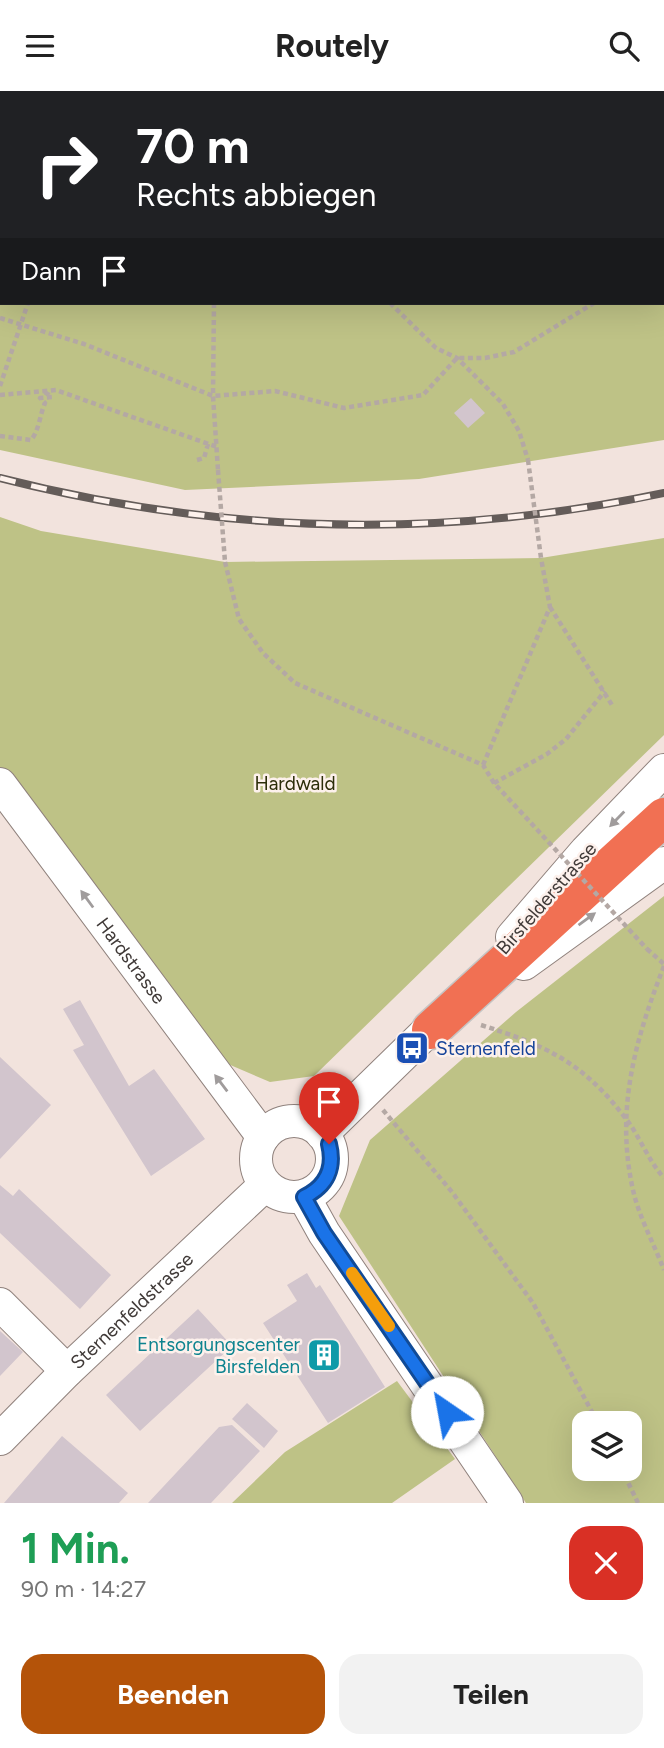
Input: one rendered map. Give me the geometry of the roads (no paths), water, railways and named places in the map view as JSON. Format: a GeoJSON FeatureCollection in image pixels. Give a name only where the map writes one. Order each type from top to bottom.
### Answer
{"type":"FeatureCollection","features":[{"type":"Feature","properties":{"kind":"highway"},"geometry":{"type":"LineString","coordinates":[[431,1030],[664,817]]}},
{"type":"Feature","properties":{"kind":"street","name":"Birsfelderstrasse"},"geometry":{"type":"LineString","coordinates":[[323,1134],[431,1030],[586,851],[664,770]]}},
{"type":"Feature","properties":{"kind":"street","name":"Hardstrasse"},"geometry":{"type":"LineString","coordinates":[[0,784],[262,1137]]}},
{"type":"Feature","properties":{"kind":"street","name":"Birsfelderstrasse"},"geometry":{"type":"LineString","coordinates":[[431,1030],[664,863]]}},
{"type":"Feature","properties":{"kind":"street"},"geometry":{"type":"LineString","coordinates":[[287,1121],[306,1123],[323,1134],[329,1144],[332,1165],[322,1185],[304,1197],[282,1196],[265,1185],[256,1167],[255,1156],[262,1137],[269,1130],[287,1121]]}},
{"type":"Feature","properties":{"kind":"street","name":"Sternenfeldstrasse"},"geometry":{"type":"LineString","coordinates":[[0,1439],[67,1370],[265,1185]]}},
{"type":"Feature","properties":{"kind":"street"},"geometry":{"type":"LineString","coordinates":[[304,1197],[324,1233],[507,1503]]}},
{"type":"Feature","properties":{"kind":"street"},"geometry":{"type":"LineString","coordinates":[[0,1304],[67,1370]]}},
{"type":"Feature","properties":{"kind":"railway"},"geometry":{"type":"LineString","coordinates":[[0,478],[82,497],[165,511],[248,520],[331,524],[414,524],[497,518],[581,508],[664,493]]}},
{"type":"Feature","properties":{"kind":"place","name":"Sternenfeld"},"geometry":{"type":"Point","coordinates":[412,1048]}},
{"type":"Feature","properties":{"kind":"place","name":"Entsorgungscenter Birsfelden"},"geometry":{"type":"Point","coordinates":[324,1355]}},
{"type":"Feature","properties":{"kind":"park label","name":"Hardwald"},"geometry":{"type":"Point","coordinates":[295,783]}}]}
